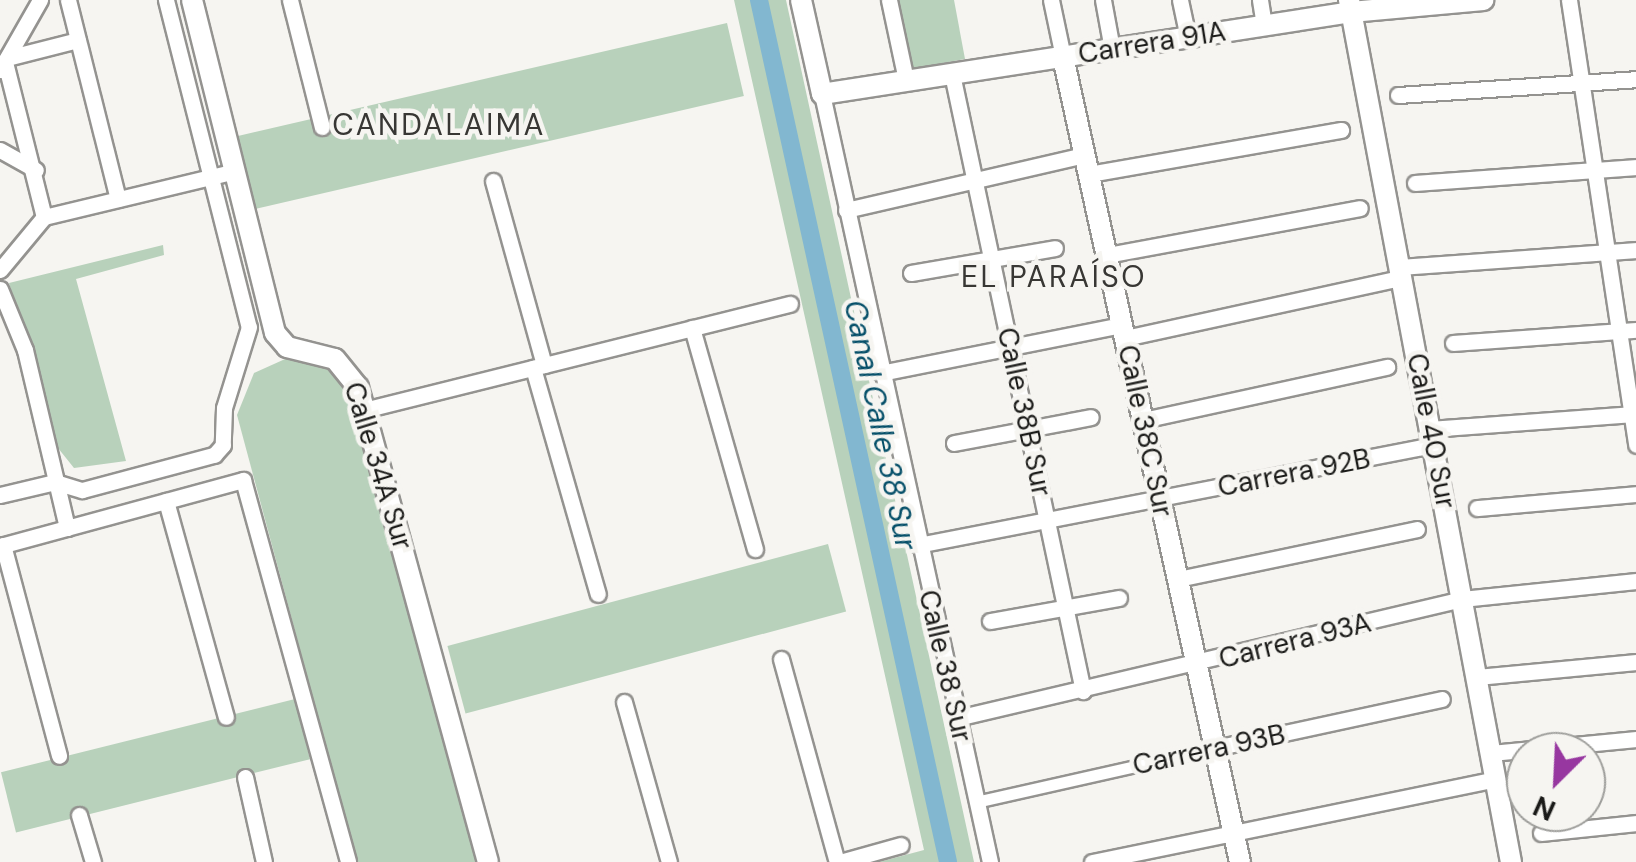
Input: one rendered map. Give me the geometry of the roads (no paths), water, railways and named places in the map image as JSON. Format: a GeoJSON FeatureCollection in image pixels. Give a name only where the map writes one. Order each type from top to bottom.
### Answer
{"type":"FeatureCollection","features":[{"type":"Feature","properties":{"kind":"street"},"geometry":{"type":"LineString","coordinates":[[40,0],[4,63],[36,170],[44,217]]}},
{"type":"Feature","properties":{"kind":"street"},"geometry":{"type":"LineString","coordinates":[[68,0],[118,199]]}},
{"type":"Feature","properties":{"kind":"street"},"geometry":{"type":"LineString","coordinates":[[0,496],[55,482],[82,490],[214,455],[224,445],[224,408],[249,338],[166,0]]}},
{"type":"Feature","properties":{"kind":"street","name":"Calle 34A Sur"},"geometry":{"type":"LineString","coordinates":[[192,0],[280,342],[322,352],[348,368],[364,410],[488,862]]}},
{"type":"Feature","properties":{"kind":"street"},"geometry":{"type":"LineString","coordinates":[[290,0],[322,127]]}},
{"type":"Feature","properties":{"kind":"street","name":"Calle 38 Sur"},"geometry":{"type":"LineString","coordinates":[[801,0],[990,862]]}},
{"type":"Feature","properties":{"kind":"street"},"geometry":{"type":"LineString","coordinates":[[890,0],[906,80]]}},
{"type":"Feature","properties":{"kind":"street","name":"Calle 38C Sur"},"geometry":{"type":"LineString","coordinates":[[1051,0],[1240,862]]}},
{"type":"Feature","properties":{"kind":"street"},"geometry":{"type":"LineString","coordinates":[[1103,0],[1112,50]]}},
{"type":"Feature","properties":{"kind":"street"},"geometry":{"type":"LineString","coordinates":[[1180,0],[1188,38]]}},
{"type":"Feature","properties":{"kind":"street"},"geometry":{"type":"LineString","coordinates":[[1260,0],[1264,26]]}},
{"type":"Feature","properties":{"kind":"street","name":"Carrera 91A"},"geometry":{"type":"LineString","coordinates":[[822,94],[1264,26],[1350,6],[1484,0]]}},
{"type":"Feature","properties":{"kind":"street"},"geometry":{"type":"LineString","coordinates":[[1569,0],[1636,444]]}},
{"type":"Feature","properties":{"kind":"street","name":"Calle 40 Sur"},"geometry":{"type":"LineString","coordinates":[[1350,6],[1496,779],[1507,861]]}},
{"type":"Feature","properties":{"kind":"street"},"geometry":{"type":"LineString","coordinates":[[4,63],[78,40]]}},
{"type":"Feature","properties":{"kind":"street","name":"Calle 38B Sur"},"geometry":{"type":"LineString","coordinates":[[952,74],[1083,692]]}},
{"type":"Feature","properties":{"kind":"street"},"geometry":{"type":"LineString","coordinates":[[1398,95],[1636,79]]}},
{"type":"Feature","properties":{"kind":"street"},"geometry":{"type":"LineString","coordinates":[[846,210],[975,180],[1340,130]]}},
{"type":"Feature","properties":{"kind":"street"},"geometry":{"type":"LineString","coordinates":[[0,150],[36,170]]}},
{"type":"Feature","properties":{"kind":"street"},"geometry":{"type":"LineString","coordinates":[[1415,183],[1636,166]]}},
{"type":"Feature","properties":{"kind":"street"},"geometry":{"type":"LineString","coordinates":[[0,270],[44,217],[235,171]]}},
{"type":"Feature","properties":{"kind":"street"},"geometry":{"type":"LineString","coordinates":[[493,181],[598,594]]}},
{"type":"Feature","properties":{"kind":"street"},"geometry":{"type":"LineString","coordinates":[[1107,255],[1360,208]]}},
{"type":"Feature","properties":{"kind":"street"},"geometry":{"type":"LineString","coordinates":[[911,273],[1055,248]]}},
{"type":"Feature","properties":{"kind":"street"},"geometry":{"type":"LineString","coordinates":[[880,373],[1010,347],[1124,331],[1401,273],[1636,250]]}},
{"type":"Feature","properties":{"kind":"street"},"geometry":{"type":"LineString","coordinates":[[0,289],[25,350],[67,528]]}},
{"type":"Feature","properties":{"kind":"street"},"geometry":{"type":"LineString","coordinates":[[364,410],[790,304]]}},
{"type":"Feature","properties":{"kind":"street"},"geometry":{"type":"LineString","coordinates":[[692,328],[754,549]]}},
{"type":"Feature","properties":{"kind":"street"},"geometry":{"type":"LineString","coordinates":[[1453,343],[1636,330]]}},
{"type":"Feature","properties":{"kind":"street"},"geometry":{"type":"LineString","coordinates":[[1143,420],[1387,367]]}},
{"type":"Feature","properties":{"kind":"street","name":"Carrera 92B"},"geometry":{"type":"LineString","coordinates":[[918,545],[1160,498],[1432,437],[1634,415]]}},
{"type":"Feature","properties":{"kind":"street"},"geometry":{"type":"LineString","coordinates":[[954,444],[1092,417]]}},
{"type":"Feature","properties":{"kind":"street"},"geometry":{"type":"LineString","coordinates":[[214,455],[222,486]]}},
{"type":"Feature","properties":{"kind":"street"},"geometry":{"type":"LineString","coordinates":[[59,756],[1,545],[243,480],[348,862]]}},
{"type":"Feature","properties":{"kind":"street"},"geometry":{"type":"LineString","coordinates":[[1477,508],[1636,494]]}},
{"type":"Feature","properties":{"kind":"street"},"geometry":{"type":"LineString","coordinates":[[166,501],[226,717]]}},
{"type":"Feature","properties":{"kind":"street"},"geometry":{"type":"LineString","coordinates":[[1178,579],[1417,529]]}},
{"type":"Feature","properties":{"kind":"street","name":"Carrera 93A"},"geometry":{"type":"LineString","coordinates":[[957,718],[1083,692],[1462,599],[1636,581]]}},
{"type":"Feature","properties":{"kind":"street"},"geometry":{"type":"LineString","coordinates":[[990,621],[1119,598]]}},
{"type":"Feature","properties":{"kind":"street"},"geometry":{"type":"LineString","coordinates":[[780,659],[843,861],[902,845]]}},
{"type":"Feature","properties":{"kind":"street"},"geometry":{"type":"LineString","coordinates":[[1477,677],[1636,662]]}},
{"type":"Feature","properties":{"kind":"street","name":"Carrera 93B"},"geometry":{"type":"LineString","coordinates":[[976,802],[1442,699]]}},
{"type":"Feature","properties":{"kind":"street"},"geometry":{"type":"LineString","coordinates":[[624,702],[670,862]]}},
{"type":"Feature","properties":{"kind":"street"},"geometry":{"type":"LineString","coordinates":[[1491,753],[1636,740]]}},
{"type":"Feature","properties":{"kind":"street"},"geometry":{"type":"LineString","coordinates":[[245,777],[264,862]]}},
{"type":"Feature","properties":{"kind":"street"},"geometry":{"type":"LineString","coordinates":[[1092,862],[1496,779]]}},
{"type":"Feature","properties":{"kind":"street"},"geometry":{"type":"LineString","coordinates":[[79,815],[92,862]]}},
{"type":"Feature","properties":{"kind":"street"},"geometry":{"type":"LineString","coordinates":[[1541,833],[1636,823]]}},
{"type":"Feature","properties":{"kind":"waterway","name":"Canal Calle 38 Sur"},"geometry":{"type":"LineString","coordinates":[[759,0],[948,862]]}},
{"type":"Feature","properties":{"kind":"district","name":"CANDALAIMA"},"geometry":{"type":"Point","coordinates":[439,125]}},
{"type":"Feature","properties":{"kind":"district","name":"EL PARAÍSO"},"geometry":{"type":"Point","coordinates":[1054,277]}}]}
